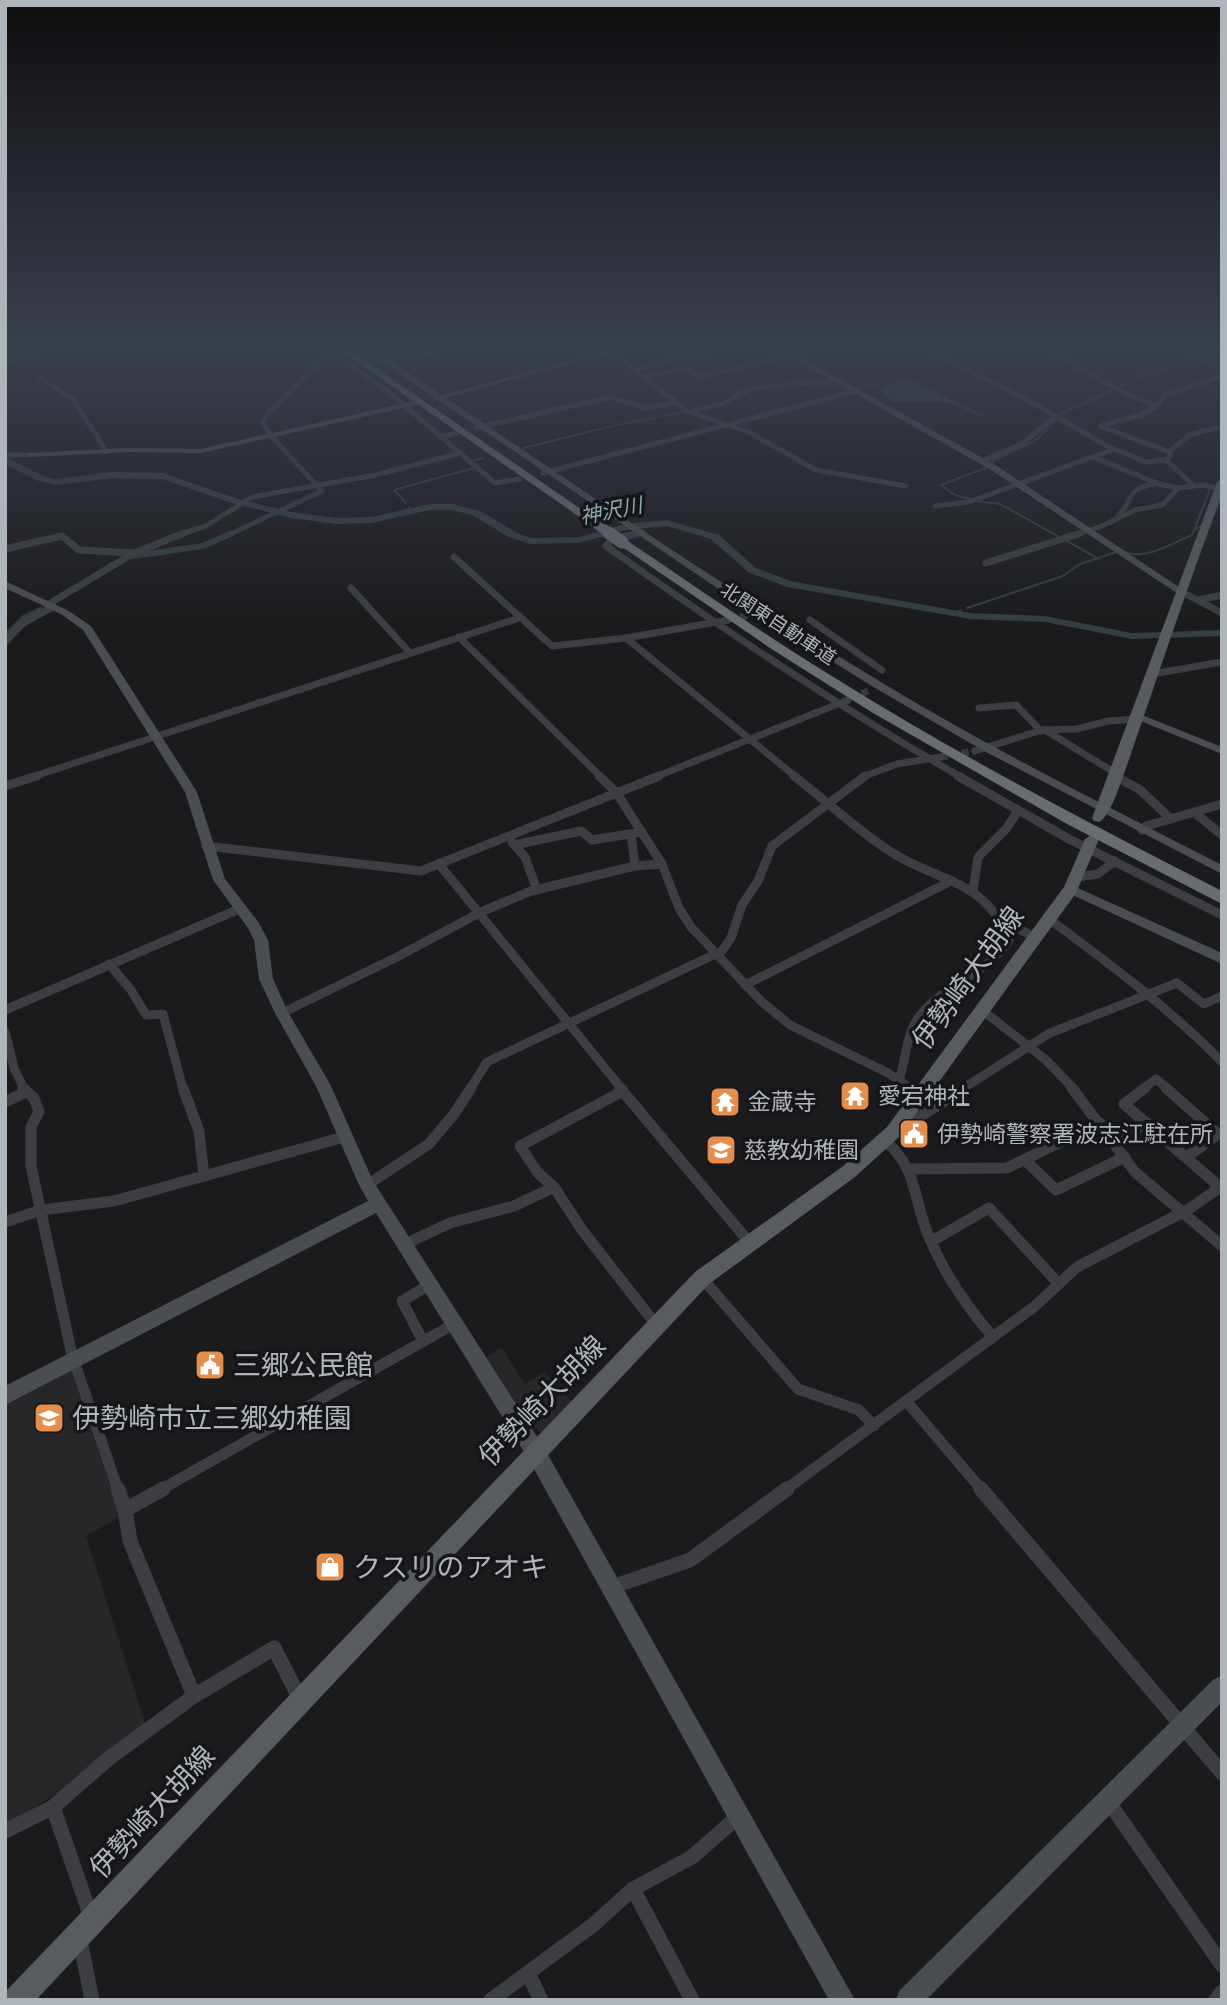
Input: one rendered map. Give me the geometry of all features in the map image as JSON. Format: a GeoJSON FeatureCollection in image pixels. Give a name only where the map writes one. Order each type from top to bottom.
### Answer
{"type":"FeatureCollection","features":[{"type":"Feature","properties":{"kind":"highway","name":"北関東自動車道"},"geometry":{"type":"LineString","coordinates":[[471,439],[602,524],[633,535],[804,656],[912,722],[1041,795],[1222,888]]}},
{"type":"Feature","properties":{"kind":"highway","name":"北関東自動車道"},"geometry":{"type":"LineString","coordinates":[[480,439],[602,524]]}},
{"type":"Feature","properties":{"kind":"highway","name":"北関東自動車道"},"geometry":{"type":"LineString","coordinates":[[633,535],[796,659],[925,738],[1054,811],[1222,898]]}},
{"type":"Feature","properties":{"kind":"main road"},"geometry":{"type":"LineString","coordinates":[[1101,813],[1180,591],[1221,487]]}},
{"type":"Feature","properties":{"kind":"main road","name":"伊勢崎大胡線"},"geometry":{"type":"LineString","coordinates":[[17,2000],[702,1278],[859,1165],[885,1141],[1036,938],[1074,883],[1091,844]]}},
{"type":"Feature","properties":{"kind":"street"},"geometry":{"type":"LineString","coordinates":[[98,439],[106,451]]}},
{"type":"Feature","properties":{"kind":"street"},"geometry":{"type":"LineString","coordinates":[[5,455],[201,451],[264,439]]}},
{"type":"Feature","properties":{"kind":"street"},"geometry":{"type":"LineString","coordinates":[[443,439],[496,484],[520,479]]}},
{"type":"Feature","properties":{"kind":"street"},"geometry":{"type":"LineString","coordinates":[[495,439],[626,521],[633,535],[875,688],[1101,813],[1222,870]]}},
{"type":"Feature","properties":{"kind":"street"},"geometry":{"type":"LineString","coordinates":[[546,472],[681,439]]}},
{"type":"Feature","properties":{"kind":"street"},"geometry":{"type":"LineString","coordinates":[[761,439],[816,470],[906,486]]}},
{"type":"Feature","properties":{"kind":"street"},"geometry":{"type":"LineString","coordinates":[[942,439],[1017,483],[1180,591],[1222,613]]}},
{"type":"Feature","properties":{"kind":"street"},"geometry":{"type":"LineString","coordinates":[[982,461],[1029,439]]}},
{"type":"Feature","properties":{"kind":"street"},"geometry":{"type":"LineString","coordinates":[[1095,439],[1146,461],[1166,460],[1193,485]]}},
{"type":"Feature","properties":{"kind":"street"},"geometry":{"type":"LineString","coordinates":[[1103,443],[1115,439]]}},
{"type":"Feature","properties":{"kind":"street"},"geometry":{"type":"LineString","coordinates":[[1130,439],[1169,452]]}},
{"type":"Feature","properties":{"kind":"street"},"geometry":{"type":"LineString","coordinates":[[1166,460],[1169,452],[1185,439]]}},
{"type":"Feature","properties":{"kind":"street"},"geometry":{"type":"LineString","coordinates":[[935,506],[969,502],[1114,449]]}},
{"type":"Feature","properties":{"kind":"street"},"geometry":{"type":"LineString","coordinates":[[5,642],[22,624],[135,553],[170,537],[206,526],[249,499],[375,475],[461,453]]}},
{"type":"Feature","properties":{"kind":"street"},"geometry":{"type":"LineString","coordinates":[[1093,457],[1156,483],[1178,488],[1193,485],[1221,487]]}},
{"type":"Feature","properties":{"kind":"street"},"geometry":{"type":"LineString","coordinates":[[986,563],[1123,512],[1128,496],[1137,488],[1156,483]]}},
{"type":"Feature","properties":{"kind":"street"},"geometry":{"type":"LineString","coordinates":[[1085,528],[1102,526],[1135,510],[1163,505],[1178,488]]}},
{"type":"Feature","properties":{"kind":"street"},"geometry":{"type":"LineString","coordinates":[[633,535],[610,541],[606,546],[836,704],[1018,811],[1091,844],[1115,861],[1222,915]]}},
{"type":"Feature","properties":{"kind":"street"},"geometry":{"type":"LineString","coordinates":[[5,549],[62,536],[79,550],[135,553]]}},
{"type":"Feature","properties":{"kind":"street"},"geometry":{"type":"LineString","coordinates":[[454,557],[552,646],[626,638],[728,620]]}},
{"type":"Feature","properties":{"kind":"street"},"geometry":{"type":"LineString","coordinates":[[7,587],[80,621],[91,632],[157,737],[197,807],[206,846],[219,880],[254,926],[261,940],[267,979],[282,1013],[323,1084],[367,1185],[402,1245],[536,1453],[843,2000]]}},
{"type":"Feature","properties":{"kind":"street"},"geometry":{"type":"LineString","coordinates":[[351,588],[410,653]]}},
{"type":"Feature","properties":{"kind":"street"},"geometry":{"type":"LineString","coordinates":[[1199,600],[1222,596]]}},
{"type":"Feature","properties":{"kind":"street"},"geometry":{"type":"LineString","coordinates":[[5,786],[519,618]]}},
{"type":"Feature","properties":{"kind":"street"},"geometry":{"type":"LineString","coordinates":[[810,620],[882,670]]}},
{"type":"Feature","properties":{"kind":"street"},"geometry":{"type":"LineString","coordinates":[[459,637],[616,792],[662,864],[679,908],[691,927],[774,1014],[790,1025],[899,1080],[921,1095]]}},
{"type":"Feature","properties":{"kind":"street"},"geometry":{"type":"LineString","coordinates":[[626,638],[894,855],[973,890],[1006,930],[1007,944],[985,968],[935,1001],[920,1015],[911,1033],[899,1080]]}},
{"type":"Feature","properties":{"kind":"street"},"geometry":{"type":"LineString","coordinates":[[1152,674],[1222,662]]}},
{"type":"Feature","properties":{"kind":"street"},"geometry":{"type":"LineString","coordinates":[[206,846],[215,845],[414,872],[848,700]]}},
{"type":"Feature","properties":{"kind":"street"},"geometry":{"type":"LineString","coordinates":[[979,708],[1016,705],[1043,730],[1125,780],[1171,819]]}},
{"type":"Feature","properties":{"kind":"street"},"geometry":{"type":"LineString","coordinates":[[975,751],[1043,730],[1077,729],[1137,717],[1222,751]]}},
{"type":"Feature","properties":{"kind":"street"},"geometry":{"type":"LineString","coordinates":[[367,1185],[429,1144],[454,1114],[487,1062],[716,954],[728,945],[742,905],[758,881],[768,852],[852,783],[877,771],[941,757]]}},
{"type":"Feature","properties":{"kind":"street"},"geometry":{"type":"LineString","coordinates":[[1142,830],[1146,826],[1222,804]]}},
{"type":"Feature","properties":{"kind":"street"},"geometry":{"type":"LineString","coordinates":[[973,890],[978,857],[1006,829],[1018,811]]}},
{"type":"Feature","properties":{"kind":"street"},"geometry":{"type":"LineString","coordinates":[[1195,813],[1222,835]]}},
{"type":"Feature","properties":{"kind":"street"},"geometry":{"type":"LineString","coordinates":[[514,845],[581,831],[592,840],[642,832]]}},
{"type":"Feature","properties":{"kind":"street"},"geometry":{"type":"LineString","coordinates":[[632,834],[635,866]]}},
{"type":"Feature","properties":{"kind":"street"},"geometry":{"type":"LineString","coordinates":[[508,836],[525,857],[537,890]]}},
{"type":"Feature","properties":{"kind":"street"},"geometry":{"type":"LineString","coordinates":[[1074,883],[1094,875],[1115,861]]}},
{"type":"Feature","properties":{"kind":"street"},"geometry":{"type":"LineString","coordinates":[[439,864],[567,1024],[749,1242]]}},
{"type":"Feature","properties":{"kind":"street"},"geometry":{"type":"LineString","coordinates":[[282,1013],[397,957],[479,913],[537,890],[635,866],[662,864]]}},
{"type":"Feature","properties":{"kind":"street"},"geometry":{"type":"LineString","coordinates":[[745,985],[951,881]]}},
{"type":"Feature","properties":{"kind":"street"},"geometry":{"type":"LineString","coordinates":[[1074,883],[1222,959]]}},
{"type":"Feature","properties":{"kind":"street"},"geometry":{"type":"LineString","coordinates":[[6,1007],[239,909]]}},
{"type":"Feature","properties":{"kind":"street"},"geometry":{"type":"LineString","coordinates":[[996,917],[1036,938]]}},
{"type":"Feature","properties":{"kind":"street"},"geometry":{"type":"LineString","coordinates":[[1049,919],[1148,992],[1217,1050],[1222,1062]]}},
{"type":"Feature","properties":{"kind":"street"},"geometry":{"type":"LineString","coordinates":[[109,964],[131,990],[146,1015],[163,1014],[185,1096],[199,1131],[204,1176]]}},
{"type":"Feature","properties":{"kind":"street"},"geometry":{"type":"LineString","coordinates":[[901,1122],[911,1122],[1050,1033],[1148,992],[1177,983],[1204,1004],[1222,996]]}},
{"type":"Feature","properties":{"kind":"street"},"geometry":{"type":"LineString","coordinates":[[982,1010],[1030,1046],[1068,1083],[1135,1172],[1222,1246]]}},
{"type":"Feature","properties":{"kind":"street"},"geometry":{"type":"LineString","coordinates":[[5,1031],[12,1062],[24,1093],[34,1098],[39,1112],[31,1127],[30,1166],[74,1360],[125,1510],[130,1541],[194,1696]]}},
{"type":"Feature","properties":{"kind":"street"},"geometry":{"type":"LineString","coordinates":[[612,1587],[690,1560],[1035,1307],[1077,1267],[1182,1212],[1221,1187],[1124,1104],[1156,1079],[1218,1134],[1187,1157]]}},
{"type":"Feature","properties":{"kind":"street"},"geometry":{"type":"LineString","coordinates":[[623,1091],[520,1146],[538,1173],[554,1187],[582,1230],[657,1326]]}},
{"type":"Feature","properties":{"kind":"street"},"geometry":{"type":"LineString","coordinates":[[5,1102],[24,1093]]}},
{"type":"Feature","properties":{"kind":"street"},"geometry":{"type":"LineString","coordinates":[[1116,1144],[1146,1122]]}},
{"type":"Feature","properties":{"kind":"street"},"geometry":{"type":"LineString","coordinates":[[910,1169],[997,1170],[1026,1161],[1100,1123]]}},
{"type":"Feature","properties":{"kind":"street"},"geometry":{"type":"LineString","coordinates":[[5,1222],[41,1210],[114,1202],[344,1137]]}},
{"type":"Feature","properties":{"kind":"street"},"geometry":{"type":"LineString","coordinates":[[885,1141],[910,1169],[918,1206],[932,1241],[948,1271],[993,1337]]}},
{"type":"Feature","properties":{"kind":"street"},"geometry":{"type":"LineString","coordinates":[[1026,1161],[1056,1190],[1125,1157]]}},
{"type":"Feature","properties":{"kind":"street"},"geometry":{"type":"LineString","coordinates":[[402,1245],[450,1223],[514,1206],[554,1187]]}},
{"type":"Feature","properties":{"kind":"street"},"geometry":{"type":"LineString","coordinates":[[5,1396],[378,1204]]}},
{"type":"Feature","properties":{"kind":"street"},"geometry":{"type":"LineString","coordinates":[[932,1241],[989,1208],[1059,1284]]}},
{"type":"Feature","properties":{"kind":"street"},"geometry":{"type":"LineString","coordinates":[[702,1278],[798,1389],[859,1410],[874,1426]]}},
{"type":"Feature","properties":{"kind":"street"},"geometry":{"type":"LineString","coordinates":[[423,1341],[402,1306],[402,1301],[429,1285]]}},
{"type":"Feature","properties":{"kind":"street"},"geometry":{"type":"LineString","coordinates":[[125,1510],[454,1324]]}},
{"type":"Feature","properties":{"kind":"street"},"geometry":{"type":"LineString","coordinates":[[907,1402],[1222,1773]]}},
{"type":"Feature","properties":{"kind":"street"},"geometry":{"type":"LineString","coordinates":[[5,1831],[53,1807],[108,1759],[194,1696],[274,1648],[301,1700]]}},
{"type":"Feature","properties":{"kind":"street"},"geometry":{"type":"LineString","coordinates":[[908,2000],[1222,1687]]}},
{"type":"Feature","properties":{"kind":"street"},"geometry":{"type":"LineString","coordinates":[[1107,1800],[1222,1965]]}},
{"type":"Feature","properties":{"kind":"street"},"geometry":{"type":"LineString","coordinates":[[53,1807],[85,1928],[92,2000]]}},
{"type":"Feature","properties":{"kind":"street"},"geometry":{"type":"LineString","coordinates":[[491,2000],[593,1925],[633,1889],[692,1857],[740,1814]]}},
{"type":"Feature","properties":{"kind":"street"},"geometry":{"type":"LineString","coordinates":[[633,1889],[692,2000]]}},
{"type":"Feature","properties":{"kind":"street"},"geometry":{"type":"LineString","coordinates":[[528,1973],[541,2000]]}},
{"type":"Feature","properties":{"kind":"street"},"geometry":{"type":"LineString","coordinates":[[1216,2000],[1222,1992]]}},
{"type":"Feature","properties":{"kind":"shaded area"},"geometry":{"type":"Polygon","coordinates":[[[501,1347],[525,1384],[544,1372],[572,1402],[545,1432],[540,1432],[527,1422],[486,1358],[501,1347]]]}},
{"type":"Feature","properties":{"kind":"shaded area"},"geometry":{"type":"Polygon","coordinates":[[[71,1370],[121,1516],[86,1536],[146,1726],[66,1788],[5,1825],[5,1405],[71,1370]]]}},
{"type":"Feature","properties":{"kind":"waterway"},"geometry":{"type":"LineString","coordinates":[[228,535],[322,491],[274,439]]}},
{"type":"Feature","properties":{"kind":"waterway"},"geometry":{"type":"LineString","coordinates":[[523,448],[562,439]]}},
{"type":"Feature","properties":{"kind":"waterway"},"geometry":{"type":"LineString","coordinates":[[993,464],[992,461],[1037,439]]}},
{"type":"Feature","properties":{"kind":"waterway"},"geometry":{"type":"LineString","coordinates":[[472,461],[482,458]]}},
{"type":"Feature","properties":{"kind":"waterway","name":"神沢川"},"geometry":{"type":"LineString","coordinates":[[5,460],[42,479],[56,482],[112,475],[163,476],[235,501],[291,515],[336,521],[372,520],[429,507],[452,507],[476,513],[513,535],[530,541],[579,540],[625,527],[667,523],[715,537],[752,570],[787,584],[970,616],[1045,619],[1132,636],[1222,633]]}},
{"type":"Feature","properties":{"kind":"waterway"},"geometry":{"type":"LineString","coordinates":[[971,499],[955,495],[941,485],[988,467]]}},
{"type":"Feature","properties":{"kind":"waterway"},"geometry":{"type":"LineString","coordinates":[[406,503],[394,490],[474,468]]}},
{"type":"Feature","properties":{"kind":"waterway"},"geometry":{"type":"LineString","coordinates":[[1195,528],[1210,489]]}},
{"type":"Feature","properties":{"kind":"waterway"},"geometry":{"type":"LineString","coordinates":[[977,501],[1000,504],[1098,558]]}},
{"type":"Feature","properties":{"kind":"waterway","name":"神沢川"},"geometry":{"type":"LineString","coordinates":[[409,507],[413,511]]}},
{"type":"Feature","properties":{"kind":"waterway"},"geometry":{"type":"LineString","coordinates":[[1123,551],[1131,554],[1149,553],[1192,535],[1194,530],[1201,526]]}},
{"type":"Feature","properties":{"kind":"waterway"},"geometry":{"type":"LineString","coordinates":[[133,556],[203,546],[232,533]]}},
{"type":"Feature","properties":{"kind":"waterway"},"geometry":{"type":"LineString","coordinates":[[1098,558],[1116,552]]}},
{"type":"Feature","properties":{"kind":"waterway"},"geometry":{"type":"LineString","coordinates":[[967,608],[1063,576],[1080,564],[1098,558]]}},
{"type":"Feature","properties":{"kind":"waterway"},"geometry":{"type":"LineString","coordinates":[[10,632],[24,618],[41,610]]}},
{"type":"Feature","properties":{"kind":"waterway","name":"神沢川"},"geometry":{"type":"LineString","coordinates":[[956,613],[961,610]]}},
{"type":"Feature","properties":{"kind":"tunnel"},"geometry":{"type":"LineString","coordinates":[[730,619],[750,615]]}},
{"type":"Feature","properties":{"kind":"tunnel"},"geometry":{"type":"LineString","coordinates":[[852,698],[870,690]]}},
{"type":"Feature","properties":{"kind":"tunnel"},"geometry":{"type":"LineString","coordinates":[[941,757],[975,751]]}},
{"type":"Feature","properties":{"kind":"place","name":"愛宕神社"},"geometry":{"type":"Point","coordinates":[855,1096]}},
{"type":"Feature","properties":{"kind":"place","name":"金蔵寺"},"geometry":{"type":"Point","coordinates":[725,1102]}},
{"type":"Feature","properties":{"kind":"place","name":"伊勢崎警察署波志江駐在所"},"geometry":{"type":"Point","coordinates":[914,1134]}},
{"type":"Feature","properties":{"kind":"place","name":"慈教幼稚園"},"geometry":{"type":"Point","coordinates":[721,1150]}},
{"type":"Feature","properties":{"kind":"place","name":"三郷公民館"},"geometry":{"type":"Point","coordinates":[210,1365]}},
{"type":"Feature","properties":{"kind":"place","name":"伊勢崎市立三郷幼稚園"},"geometry":{"type":"Point","coordinates":[49,1418]}},
{"type":"Feature","properties":{"kind":"place","name":"クスリのアオキ"},"geometry":{"type":"Point","coordinates":[330,1567]}}]}
